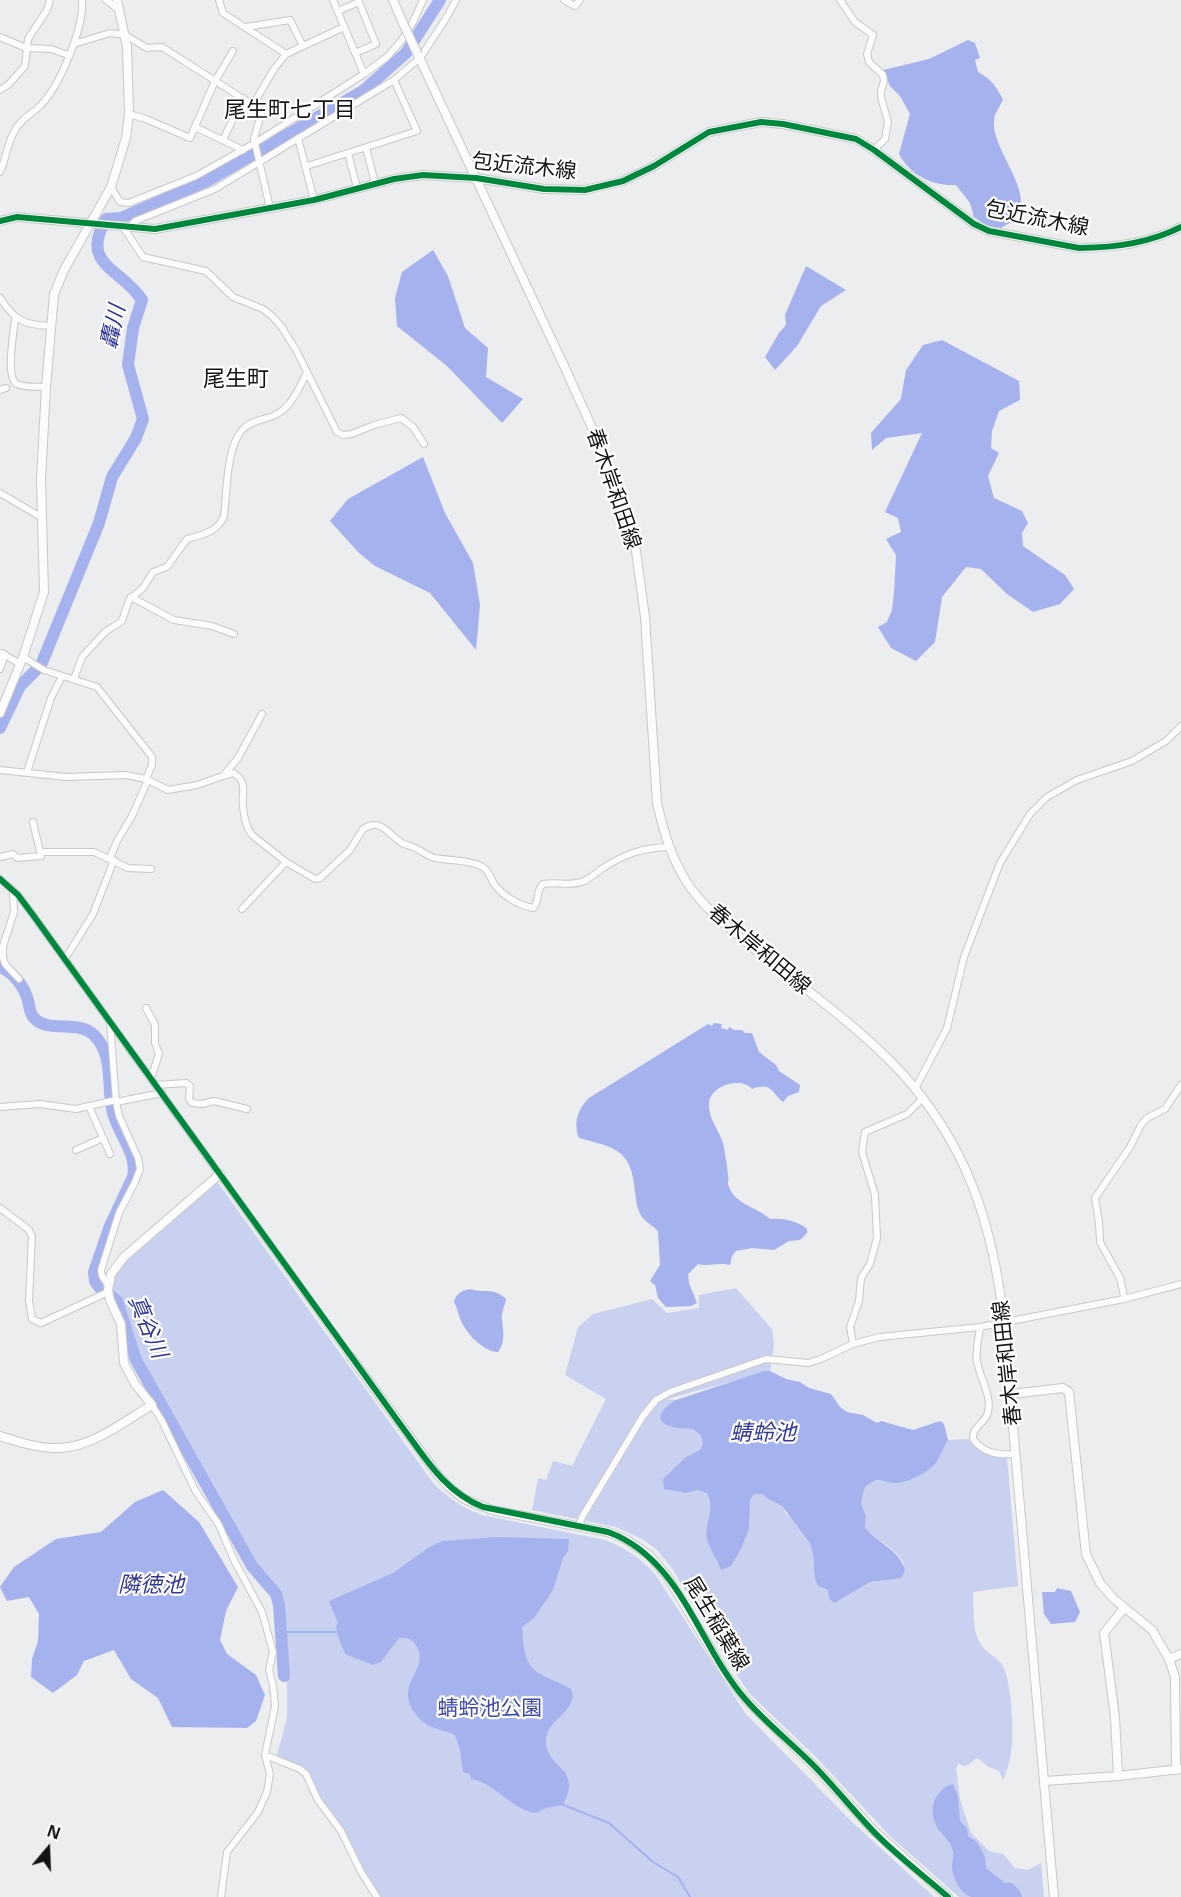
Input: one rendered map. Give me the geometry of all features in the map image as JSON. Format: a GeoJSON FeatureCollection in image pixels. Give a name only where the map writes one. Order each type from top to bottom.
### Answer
{"type":"FeatureCollection","features":[{"type":"Feature","properties":{"kind":"street"},"geometry":{"type":"LineString","coordinates":[[0,90],[9,84],[25,66],[26,48],[31,32],[47,10],[50,0]]}},
{"type":"Feature","properties":{"kind":"street"},"geometry":{"type":"LineString","coordinates":[[0,172],[14,131],[41,105],[65,69],[83,12],[82,0]]}},
{"type":"Feature","properties":{"kind":"street"},"geometry":{"type":"LineString","coordinates":[[0,713],[22,661],[44,592],[41,479],[54,294],[58,283],[93,225],[111,187],[123,149],[129,114],[125,35],[118,5],[106,0]]}},
{"type":"Feature","properties":{"kind":"street"},"geometry":{"type":"LineString","coordinates":[[219,0],[223,13],[286,54]]}},
{"type":"Feature","properties":{"kind":"street"},"geometry":{"type":"LineString","coordinates":[[333,0],[364,74]]}},
{"type":"Feature","properties":{"kind":"street","name":"春木岸和田線"},"geometry":{"type":"LineString","coordinates":[[393,0],[594,430],[624,510],[636,551],[645,617],[654,777],[659,812],[669,847],[690,886],[722,922],[857,1031],[887,1058],[923,1098],[953,1143],[978,1199],[994,1253],[1012,1394],[1054,1897]]}},
{"type":"Feature","properties":{"kind":"street"},"geometry":{"type":"LineString","coordinates":[[111,187],[120,202],[129,203],[196,176],[255,143],[387,57],[413,22],[423,0]]}},
{"type":"Feature","properties":{"kind":"street"},"geometry":{"type":"LineString","coordinates":[[424,444],[413,427],[401,418],[352,434],[344,435],[337,432],[282,326],[272,316],[263,309],[233,297],[206,271],[143,257],[125,228],[135,221],[215,189],[394,80],[419,56],[445,20],[456,0]]}},
{"type":"Feature","properties":{"kind":"street"},"geometry":{"type":"LineString","coordinates":[[564,0],[575,6],[580,0]]}},
{"type":"Feature","properties":{"kind":"street"},"geometry":{"type":"LineString","coordinates":[[840,0],[855,22],[873,35],[867,54],[869,62],[883,75],[884,81],[880,91],[888,122],[885,139],[874,150]]}},
{"type":"Feature","properties":{"kind":"street"},"geometry":{"type":"LineString","coordinates":[[338,11],[359,2],[376,44],[355,53]]}},
{"type":"Feature","properties":{"kind":"street"},"geometry":{"type":"LineString","coordinates":[[245,27],[290,20],[303,46]]}},
{"type":"Feature","properties":{"kind":"street"},"geometry":{"type":"LineString","coordinates":[[254,105],[274,69],[286,54],[345,27]]}},
{"type":"Feature","properties":{"kind":"street"},"geometry":{"type":"LineString","coordinates":[[74,44],[104,34],[125,35],[147,48],[168,49],[254,105],[261,114],[254,139],[270,208]]}},
{"type":"Feature","properties":{"kind":"street"},"geometry":{"type":"LineString","coordinates":[[0,37],[26,48],[51,49],[68,55]]}},
{"type":"Feature","properties":{"kind":"street"},"geometry":{"type":"LineString","coordinates":[[129,114],[190,138],[215,81],[233,51]]}},
{"type":"Feature","properties":{"kind":"street"},"geometry":{"type":"LineString","coordinates":[[307,166],[417,131],[394,80]]}},
{"type":"Feature","properties":{"kind":"street"},"geometry":{"type":"LineString","coordinates":[[223,140],[243,98]]}},
{"type":"Feature","properties":{"kind":"street","name":"包近流木線"},"geometry":{"type":"LineString","coordinates":[[0,221],[17,217],[155,229],[315,200],[375,183],[423,175],[476,178],[544,189],[585,190],[623,181],[654,166],[709,132],[761,122],[849,137],[874,150],[974,224],[988,231],[1079,248],[1093,248],[1144,242],[1165,236],[1181,227]]}},
{"type":"Feature","properties":{"kind":"street"},"geometry":{"type":"LineString","coordinates":[[195,127],[243,150]]}},
{"type":"Feature","properties":{"kind":"street"},"geometry":{"type":"LineString","coordinates":[[298,138],[315,200]]}},
{"type":"Feature","properties":{"kind":"street"},"geometry":{"type":"LineString","coordinates":[[366,148],[375,183]]}},
{"type":"Feature","properties":{"kind":"street"},"geometry":{"type":"LineString","coordinates":[[348,153],[357,188]]}},
{"type":"Feature","properties":{"kind":"street"},"geometry":{"type":"LineString","coordinates":[[0,298],[15,318],[30,326],[51,326]]}},
{"type":"Feature","properties":{"kind":"street"},"geometry":{"type":"LineString","coordinates":[[15,318],[10,371],[13,381],[18,385],[46,387]]}},
{"type":"Feature","properties":{"kind":"street"},"geometry":{"type":"LineString","coordinates":[[74,680],[82,657],[105,632],[122,621],[129,600],[143,588],[153,572],[167,567],[187,539],[203,535],[218,528],[222,523],[230,460],[238,436],[250,423],[271,417],[286,407],[307,373]]}},
{"type":"Feature","properties":{"kind":"street"},"geometry":{"type":"LineString","coordinates":[[0,493],[41,517]]}},
{"type":"Feature","properties":{"kind":"street"},"geometry":{"type":"LineString","coordinates":[[131,597],[174,620],[212,627],[234,634]]}},
{"type":"Feature","properties":{"kind":"street"},"geometry":{"type":"LineString","coordinates":[[0,669],[3,661],[2,653],[44,670],[97,687],[152,757],[152,765],[132,816],[117,841],[93,914],[65,959]]}},
{"type":"Feature","properties":{"kind":"street"},"geometry":{"type":"LineString","coordinates":[[27,772],[51,698],[62,676]]}},
{"type":"Feature","properties":{"kind":"street"},"geometry":{"type":"LineString","coordinates":[[223,776],[238,758],[262,714]]}},
{"type":"Feature","properties":{"kind":"street"},"geometry":{"type":"LineString","coordinates":[[915,1089],[947,1028],[964,957],[1000,863],[1030,814],[1053,793],[1077,780],[1132,761],[1166,741],[1181,726]]}},
{"type":"Feature","properties":{"kind":"street"},"geometry":{"type":"LineString","coordinates":[[0,770],[66,777],[126,775],[147,779],[168,790],[197,785],[233,773],[244,786],[243,805],[248,830],[286,862],[308,876],[320,878],[350,850],[363,829],[378,825],[383,826],[402,844],[416,848],[428,856],[482,866],[499,890],[515,902],[532,908],[537,902],[540,887],[543,884],[584,881],[634,851],[669,847]]}},
{"type":"Feature","properties":{"kind":"street"},"geometry":{"type":"LineString","coordinates":[[0,857],[13,854],[17,858],[41,856],[33,822]]}},
{"type":"Feature","properties":{"kind":"street"},"geometry":{"type":"LineString","coordinates":[[40,852],[94,852],[128,868],[151,869]]}},
{"type":"Feature","properties":{"kind":"street"},"geometry":{"type":"LineString","coordinates":[[242,909],[286,862]]}},
{"type":"Feature","properties":{"kind":"street"},"geometry":{"type":"LineString","coordinates":[[0,879],[13,890],[65,959],[351,1357]]}},
{"type":"Feature","properties":{"kind":"street"},"geometry":{"type":"LineString","coordinates":[[13,890],[14,912],[3,946],[3,958],[5,964],[19,979]]}},
{"type":"Feature","properties":{"kind":"street"},"geometry":{"type":"LineString","coordinates":[[146,1008],[155,1025],[155,1043],[159,1054],[151,1078]]}},
{"type":"Feature","properties":{"kind":"street"},"geometry":{"type":"LineString","coordinates":[[110,1022],[119,1116],[138,1158],[140,1168],[119,1213],[101,1270],[121,1324],[124,1363],[135,1384],[162,1421],[195,1490],[219,1525],[234,1560],[262,1612],[273,1652],[269,1670],[275,1706],[266,1755],[270,1774],[267,1792],[258,1812],[227,1852],[221,1897]]}},
{"type":"Feature","properties":{"kind":"street"},"geometry":{"type":"LineString","coordinates":[[156,1085],[186,1083],[190,1086],[189,1099],[192,1103],[202,1104],[214,1101],[247,1109]]}},
{"type":"Feature","properties":{"kind":"street"},"geometry":{"type":"LineString","coordinates":[[1124,1296],[1120,1278],[1100,1242],[1095,1198],[1130,1147],[1141,1125],[1147,1118],[1165,1109],[1181,1085]]}},
{"type":"Feature","properties":{"kind":"street"},"geometry":{"type":"LineString","coordinates":[[0,1107],[40,1104],[76,1109],[162,1093]]}},
{"type":"Feature","properties":{"kind":"street"},"geometry":{"type":"LineString","coordinates":[[853,1344],[850,1327],[859,1301],[861,1278],[870,1264],[877,1238],[875,1195],[862,1152],[865,1132],[907,1114],[923,1098]]}},
{"type":"Feature","properties":{"kind":"street"},"geometry":{"type":"LineString","coordinates":[[89,1106],[110,1154]]}},
{"type":"Feature","properties":{"kind":"street"},"geometry":{"type":"LineString","coordinates":[[76,1150],[103,1138]]}},
{"type":"Feature","properties":{"kind":"street"},"geometry":{"type":"LineString","coordinates":[[0,1208],[29,1230],[32,1236],[29,1301],[32,1319],[41,1323],[108,1288],[115,1266],[220,1174]]}},
{"type":"Feature","properties":{"kind":"street"},"geometry":{"type":"LineString","coordinates":[[579,1526],[582,1517],[643,1416],[656,1401],[670,1392],[766,1359],[808,1363],[853,1344],[880,1337],[1004,1323],[1124,1299],[1181,1284]]}},
{"type":"Feature","properties":{"kind":"street"},"geometry":{"type":"LineString","coordinates":[[980,1327],[976,1359],[988,1396],[989,1408],[988,1415],[973,1431],[973,1439],[977,1445],[992,1453],[1016,1454]]}},
{"type":"Feature","properties":{"kind":"street","name":"尾生稲葉線"},"geometry":{"type":"LineString","coordinates":[[351,1357],[438,1475],[456,1493],[483,1507],[608,1532],[627,1540],[656,1562],[667,1576],[728,1676],[746,1700],[819,1771],[873,1830],[948,1897]]}},
{"type":"Feature","properties":{"kind":"street"},"geometry":{"type":"LineString","coordinates":[[1012,1394],[1063,1388],[1069,1392],[1086,1554],[1100,1583],[1152,1630],[1169,1659],[1175,1677],[1179,1770],[1045,1781]]}},
{"type":"Feature","properties":{"kind":"street"},"geometry":{"type":"LineString","coordinates":[[0,1436],[43,1447],[59,1448],[80,1444],[95,1439],[152,1405]]}},
{"type":"Feature","properties":{"kind":"street"},"geometry":{"type":"LineString","coordinates":[[1118,1776],[1115,1717],[1104,1633],[1125,1608]]}},
{"type":"Feature","properties":{"kind":"street"},"geometry":{"type":"LineString","coordinates":[[1169,1659],[1181,1654]]}},
{"type":"Feature","properties":{"kind":"street"},"geometry":{"type":"LineString","coordinates":[[266,1755],[300,1769],[306,1774],[318,1800],[341,1831],[361,1872],[377,1897]]}},
{"type":"Feature","properties":{"kind":"green space","name":"蜻蛉池公園"},"geometry":{"type":"Polygon","coordinates":[[[213,1183],[218,1183],[433,1483],[456,1502],[482,1515],[605,1540],[620,1546],[638,1558],[655,1574],[745,1713],[852,1822],[934,1897],[380,1897],[343,1828],[319,1795],[307,1770],[277,1755],[287,1718],[287,1641],[284,1615],[278,1593],[254,1565],[138,1359],[122,1306],[112,1292],[113,1279],[118,1269],[213,1183]]]}},
{"type":"Feature","properties":{"kind":"green space"},"geometry":{"type":"Polygon","coordinates":[[[736,1288],[772,1329],[774,1345],[770,1371],[667,1399],[676,1400],[685,1428],[693,1428],[753,1494],[762,1494],[782,1506],[810,1543],[818,1586],[828,1590],[838,1601],[870,1582],[896,1579],[904,1564],[896,1553],[865,1527],[866,1516],[861,1503],[865,1487],[872,1482],[879,1481],[893,1483],[927,1470],[935,1463],[948,1440],[968,1439],[985,1452],[1007,1457],[1018,1586],[973,1592],[976,1634],[985,1650],[1000,1662],[1007,1678],[1012,1713],[1011,1753],[1003,1780],[999,1771],[977,1758],[966,1766],[958,1764],[956,1769],[960,1799],[971,1833],[989,1851],[1003,1854],[1015,1868],[1028,1870],[1041,1863],[1044,1897],[959,1897],[891,1837],[816,1757],[750,1694],[728,1662],[672,1568],[656,1549],[642,1539],[616,1527],[532,1510],[538,1478],[546,1480],[553,1461],[572,1466],[606,1399],[565,1375],[578,1327],[593,1314],[652,1299],[667,1313],[699,1308],[699,1295],[736,1288]]]}},
{"type":"Feature","properties":{"kind":"water"},"geometry":{"type":"Polygon","coordinates":[[[968,40],[975,43],[980,58],[975,60],[978,72],[993,84],[1003,100],[994,118],[995,132],[1021,196],[1021,207],[1016,217],[1001,228],[988,226],[974,217],[970,203],[956,185],[930,181],[909,168],[899,154],[910,114],[900,96],[890,86],[883,70],[929,59],[968,40]]]}},
{"type":"Feature","properties":{"kind":"water"},"geometry":{"type":"Polygon","coordinates":[[[433,250],[448,276],[465,328],[488,348],[486,377],[523,399],[502,423],[447,366],[397,326],[395,298],[402,272],[433,250]]]}},
{"type":"Feature","properties":{"kind":"water"},"geometry":{"type":"Polygon","coordinates":[[[806,266],[846,290],[821,306],[797,346],[775,370],[765,357],[786,325],[785,315],[806,266]]]}},
{"type":"Feature","properties":{"kind":"water"},"geometry":{"type":"Polygon","coordinates":[[[942,340],[1019,381],[1020,400],[999,411],[992,431],[991,448],[999,453],[988,476],[994,498],[1022,511],[1028,523],[1022,533],[1023,546],[1065,575],[1074,589],[1060,604],[1033,612],[1007,594],[981,569],[966,567],[942,597],[935,642],[916,661],[891,648],[878,627],[887,622],[892,610],[894,593],[896,555],[886,539],[901,532],[898,518],[885,512],[922,433],[886,438],[872,450],[871,433],[901,399],[906,370],[923,345],[942,340]]]}},
{"type":"Feature","properties":{"kind":"water"},"geometry":{"type":"Polygon","coordinates":[[[423,457],[445,513],[473,563],[480,605],[476,650],[430,593],[375,566],[359,553],[330,521],[348,499],[423,457]]]}},
{"type":"Feature","properties":{"kind":"water"},"geometry":{"type":"Polygon","coordinates":[[[714,1023],[722,1024],[721,1028],[728,1030],[729,1027],[752,1033],[759,1052],[776,1065],[779,1071],[800,1085],[799,1092],[788,1096],[783,1102],[767,1087],[752,1089],[741,1083],[726,1085],[714,1092],[710,1098],[709,1109],[723,1143],[728,1184],[731,1191],[740,1201],[770,1219],[795,1222],[807,1229],[807,1233],[800,1240],[789,1241],[774,1250],[752,1248],[736,1251],[730,1265],[698,1264],[688,1274],[697,1303],[691,1306],[666,1307],[658,1298],[655,1285],[650,1281],[660,1265],[658,1231],[639,1212],[630,1166],[619,1152],[612,1148],[579,1138],[576,1127],[579,1112],[589,1098],[708,1024],[712,1026],[714,1023]]]}},
{"type":"Feature","properties":{"kind":"water"},"geometry":{"type":"Polygon","coordinates":[[[470,1289],[492,1291],[506,1299],[502,1316],[503,1340],[498,1352],[478,1343],[462,1322],[454,1302],[456,1296],[470,1289]]]}},
{"type":"Feature","properties":{"kind":"water","name":"蜻蛉池"},"geometry":{"type":"Polygon","coordinates":[[[770,1371],[786,1379],[800,1382],[809,1388],[831,1394],[840,1407],[847,1412],[863,1415],[877,1423],[881,1421],[913,1430],[940,1421],[944,1424],[948,1440],[938,1460],[931,1468],[905,1481],[891,1483],[878,1480],[865,1487],[861,1503],[866,1516],[865,1527],[898,1557],[905,1570],[902,1577],[870,1582],[834,1603],[829,1598],[828,1590],[818,1586],[816,1582],[810,1543],[782,1506],[762,1494],[754,1494],[750,1500],[749,1528],[742,1547],[731,1566],[721,1570],[707,1539],[710,1505],[707,1493],[697,1490],[686,1493],[664,1489],[663,1479],[685,1458],[700,1450],[703,1443],[701,1436],[693,1429],[675,1428],[662,1421],[663,1410],[676,1400],[770,1371]]]}},
{"type":"Feature","properties":{"kind":"water","name":"隣徳池"},"geometry":{"type":"Polygon","coordinates":[[[163,1490],[199,1522],[238,1587],[226,1611],[220,1640],[227,1654],[256,1675],[265,1695],[256,1721],[247,1728],[172,1727],[158,1698],[131,1679],[114,1650],[84,1661],[77,1675],[53,1693],[31,1677],[32,1659],[38,1641],[39,1614],[29,1597],[7,1601],[0,1587],[14,1567],[56,1539],[101,1532],[135,1502],[163,1490]]]}},
{"type":"Feature","properties":{"kind":"water"},"geometry":{"type":"Polygon","coordinates":[[[498,1537],[569,1539],[568,1551],[563,1558],[553,1590],[534,1618],[522,1627],[526,1655],[533,1669],[571,1689],[573,1697],[567,1709],[551,1726],[546,1740],[547,1750],[551,1757],[567,1775],[568,1792],[563,1805],[546,1808],[536,1813],[519,1807],[480,1781],[471,1779],[470,1774],[463,1772],[455,1735],[426,1724],[414,1712],[409,1702],[408,1692],[420,1657],[413,1642],[399,1638],[381,1662],[373,1665],[345,1654],[338,1637],[336,1626],[338,1623],[329,1601],[393,1573],[442,1541],[498,1537]]]}},
{"type":"Feature","properties":{"kind":"water"},"geometry":{"type":"Polygon","coordinates":[[[1057,1588],[1071,1591],[1080,1612],[1075,1622],[1051,1624],[1044,1614],[1042,1592],[1055,1592],[1057,1588]]]}},
{"type":"Feature","properties":{"kind":"water"},"geometry":{"type":"Polygon","coordinates":[[[953,1784],[958,1796],[960,1821],[967,1828],[968,1836],[977,1842],[985,1857],[986,1868],[1005,1883],[1012,1883],[1020,1891],[1022,1897],[971,1897],[957,1884],[952,1870],[952,1848],[938,1828],[933,1812],[938,1795],[947,1786],[953,1784]]]}},
{"type":"Feature","properties":{"kind":"waterway","name":"轟川"},"geometry":{"type":"LineString","coordinates":[[0,728],[20,686],[41,665],[99,523],[112,477],[136,438],[143,419],[128,365],[133,328],[142,300],[134,289],[100,257],[97,247],[106,219],[121,218],[207,181],[363,91],[406,53],[440,0]]}},
{"type":"Feature","properties":{"kind":"waterway","name":"真谷川"},"geometry":{"type":"LineString","coordinates":[[0,967],[14,976],[21,985],[31,1014],[40,1023],[87,1030],[101,1043],[105,1052],[113,1113],[130,1152],[134,1168],[133,1177],[110,1226],[94,1272],[95,1281],[117,1301],[136,1360],[252,1566],[276,1594],[279,1605],[284,1676]]}},
{"type":"Feature","properties":{"kind":"waterway"},"geometry":{"type":"LineString","coordinates":[[282,1632],[336,1632]]}},
{"type":"Feature","properties":{"kind":"waterway"},"geometry":{"type":"LineString","coordinates":[[561,1804],[609,1823],[653,1862],[678,1877],[690,1897]]}},
{"type":"Feature","properties":{"kind":"cycle path"},"geometry":{"type":"LineString","coordinates":[[0,221],[17,217],[155,229],[314,200],[394,179],[423,175],[476,178],[544,189],[585,190],[623,181],[654,166],[709,132],[761,122],[783,124],[856,139],[974,224],[989,231],[1079,248],[1092,248],[1144,241],[1181,227]]}},
{"type":"Feature","properties":{"kind":"cycle path"},"geometry":{"type":"LineString","coordinates":[[0,879],[18,895],[33,915],[418,1448],[446,1483],[483,1507],[608,1532],[633,1545],[654,1562],[672,1583],[729,1678],[746,1700],[818,1770],[882,1840],[948,1897]]}},
{"type":"Feature","properties":{"kind":"district","name":"尾生町七丁目"},"geometry":{"type":"Point","coordinates":[290,111]}},
{"type":"Feature","properties":{"kind":"district","name":"尾生町"},"geometry":{"type":"Point","coordinates":[236,380]}}]}
